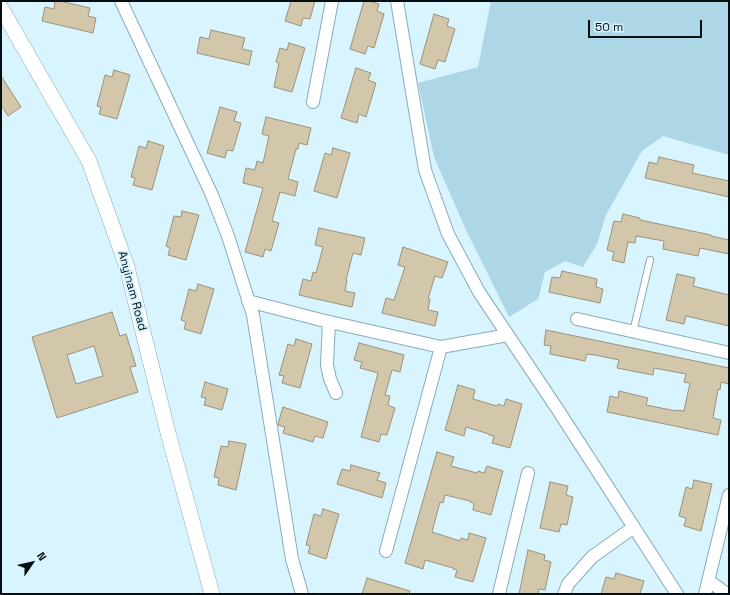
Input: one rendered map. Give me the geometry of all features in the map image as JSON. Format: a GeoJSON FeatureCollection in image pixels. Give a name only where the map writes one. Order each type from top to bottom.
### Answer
{"type":"FeatureCollection","features":[{"type":"Feature","properties":{"kind":"street"},"geometry":{"type":"LineString","coordinates":[[121,1],[212,195],[228,236],[253,315],[292,560],[302,594]]}},
{"type":"Feature","properties":{"kind":"street"},"geometry":{"type":"LineString","coordinates":[[314,102],[332,1]]}},
{"type":"Feature","properties":{"kind":"street"},"geometry":{"type":"LineString","coordinates":[[397,1],[425,170],[448,234],[479,292],[558,410],[677,594]]}},
{"type":"Feature","properties":{"kind":"street","name":"Anyinam Road"},"geometry":{"type":"LineString","coordinates":[[1,8],[90,161],[127,267],[167,428],[212,594]]}},
{"type":"Feature","properties":{"kind":"street"},"geometry":{"type":"LineString","coordinates":[[248,301],[329,322],[441,347],[508,335]]}},
{"type":"Feature","properties":{"kind":"street"},"geometry":{"type":"LineString","coordinates":[[577,319],[729,353]]}},
{"type":"Feature","properties":{"kind":"street"},"geometry":{"type":"LineString","coordinates":[[329,322],[327,365],[336,393]]}},
{"type":"Feature","properties":{"kind":"street"},"geometry":{"type":"LineString","coordinates":[[386,551],[441,347]]}},
{"type":"Feature","properties":{"kind":"street"},"geometry":{"type":"LineString","coordinates":[[499,594],[528,474]]}},
{"type":"Feature","properties":{"kind":"street"},"geometry":{"type":"LineString","coordinates":[[705,594],[729,496]]}},
{"type":"Feature","properties":{"kind":"street"},"geometry":{"type":"LineString","coordinates":[[564,594],[568,584],[592,557],[634,527]]}},
{"type":"Feature","properties":{"kind":"street"},"geometry":{"type":"LineString","coordinates":[[708,581],[727,594]]}},
{"type":"Feature","properties":{"kind":"lane"},"geometry":{"type":"LineString","coordinates":[[633,332],[650,260]]}},
{"type":"Feature","properties":{"kind":"shaded area"},"geometry":{"type":"Polygon","coordinates":[[[491,1],[729,1],[729,155],[663,136],[642,151],[606,215],[597,244],[583,267],[565,261],[545,272],[538,299],[509,317],[465,228],[434,157],[418,83],[478,67],[491,1]]]}},
{"type":"Feature","properties":{"kind":"building"},"geometry":{"type":"Polygon","coordinates":[[[55,1],[90,8],[88,16],[96,18],[93,33],[42,21],[45,7],[54,9],[55,1]]]}},
{"type":"Feature","properties":{"kind":"building"},"geometry":{"type":"Polygon","coordinates":[[[291,1],[315,1],[310,19],[303,18],[301,26],[285,21],[291,1]]]}},
{"type":"Feature","properties":{"kind":"building"},"geometry":{"type":"Polygon","coordinates":[[[364,1],[379,4],[377,11],[384,14],[374,48],[368,46],[365,54],[350,49],[364,1]]]}},
{"type":"Feature","properties":{"kind":"building"},"geometry":{"type":"Polygon","coordinates":[[[434,14],[449,19],[447,26],[455,29],[445,62],[438,60],[435,69],[420,64],[434,14]]]}},
{"type":"Feature","properties":{"kind":"building"},"geometry":{"type":"Polygon","coordinates":[[[211,30],[245,38],[242,49],[252,51],[249,65],[197,53],[200,37],[209,39],[211,30]]]}},
{"type":"Feature","properties":{"kind":"building"},"geometry":{"type":"Polygon","coordinates":[[[289,43],[305,48],[292,92],[274,87],[279,63],[276,62],[280,48],[287,50],[289,43]]]}},
{"type":"Feature","properties":{"kind":"building"},"geometry":{"type":"Polygon","coordinates":[[[356,68],[371,73],[368,80],[376,83],[366,117],[359,114],[357,123],[341,118],[356,68]]]}},
{"type":"Feature","properties":{"kind":"building"},"geometry":{"type":"Polygon","coordinates":[[[114,70],[130,75],[117,119],[99,114],[101,107],[97,106],[105,75],[112,77],[114,70]]]}},
{"type":"Feature","properties":{"kind":"building"},"geometry":{"type":"Polygon","coordinates":[[[1,76],[21,107],[8,116],[1,105],[1,76]]]}},
{"type":"Feature","properties":{"kind":"building"},"geometry":{"type":"Polygon","coordinates":[[[220,107],[237,112],[234,121],[241,123],[233,151],[227,150],[225,158],[207,153],[220,107]]]}},
{"type":"Feature","properties":{"kind":"building"},"geometry":{"type":"Polygon","coordinates":[[[266,117],[311,128],[307,145],[299,143],[298,149],[296,149],[288,179],[298,182],[295,196],[280,192],[272,221],[279,223],[271,251],[265,249],[263,257],[245,252],[263,188],[243,183],[246,168],[255,170],[257,161],[263,163],[269,136],[262,134],[266,117]]]}},
{"type":"Feature","properties":{"kind":"building"},"geometry":{"type":"Polygon","coordinates":[[[148,141],[164,146],[152,190],[133,185],[135,178],[131,177],[139,146],[146,148],[148,141]]]}},
{"type":"Feature","properties":{"kind":"building"},"geometry":{"type":"Polygon","coordinates":[[[333,148],[350,153],[337,198],[314,191],[325,153],[331,155],[333,148]]]}},
{"type":"Feature","properties":{"kind":"building"},"geometry":{"type":"Polygon","coordinates":[[[659,157],[694,165],[692,173],[729,181],[729,197],[645,178],[649,162],[657,164],[659,157]]]}},
{"type":"Feature","properties":{"kind":"building"},"geometry":{"type":"Polygon","coordinates":[[[182,211],[199,215],[186,260],[168,255],[170,248],[166,246],[174,216],[181,217],[182,211]]]}},
{"type":"Feature","properties":{"kind":"building"},"geometry":{"type":"Polygon","coordinates":[[[623,214],[640,218],[640,220],[729,240],[729,254],[700,248],[698,256],[663,249],[664,241],[636,236],[635,243],[628,242],[624,263],[612,260],[614,252],[607,250],[614,221],[621,222],[623,214]]]}},
{"type":"Feature","properties":{"kind":"building"},"geometry":{"type":"Polygon","coordinates":[[[319,228],[365,238],[361,255],[353,253],[346,280],[345,291],[355,293],[352,307],[299,295],[303,279],[311,281],[313,272],[316,273],[323,247],[315,245],[319,228]]]}},
{"type":"Feature","properties":{"kind":"building"},"geometry":{"type":"Polygon","coordinates":[[[403,247],[448,262],[442,278],[435,276],[428,299],[430,299],[428,310],[438,312],[435,326],[382,313],[386,298],[394,300],[405,267],[398,265],[403,247]]]}},
{"type":"Feature","properties":{"kind":"building"},"geometry":{"type":"Polygon","coordinates":[[[562,271],[597,279],[596,287],[603,289],[600,303],[549,292],[552,277],[560,278],[562,271]]]}},
{"type":"Feature","properties":{"kind":"building"},"geometry":{"type":"Polygon","coordinates":[[[677,274],[695,278],[693,286],[729,295],[729,326],[686,316],[684,324],[666,320],[677,274]]]}},
{"type":"Feature","properties":{"kind":"building"},"geometry":{"type":"Polygon","coordinates":[[[198,284],[214,289],[201,334],[184,329],[186,322],[181,320],[189,289],[196,291],[198,284]]]}},
{"type":"Feature","properties":{"kind":"building"},"geometry":{"type":"Polygon","coordinates":[[[112,312],[120,336],[126,334],[136,366],[130,367],[138,392],[57,418],[32,337],[112,312]],[[94,346],[67,355],[76,384],[103,376],[94,346]]]}},
{"type":"Feature","properties":{"kind":"building"},"geometry":{"type":"Polygon","coordinates":[[[546,330],[729,368],[729,384],[721,382],[720,390],[718,389],[713,418],[721,420],[718,435],[607,412],[610,396],[618,398],[619,391],[648,398],[646,405],[676,411],[684,411],[690,383],[684,382],[686,374],[654,368],[653,375],[617,368],[619,360],[595,355],[587,354],[585,361],[550,354],[551,346],[544,345],[546,330]]]}},
{"type":"Feature","properties":{"kind":"building"},"geometry":{"type":"Polygon","coordinates":[[[296,339],[312,344],[300,388],[282,383],[284,376],[279,375],[288,344],[294,346],[296,339]]]}},
{"type":"Feature","properties":{"kind":"building"},"geometry":{"type":"Polygon","coordinates":[[[359,343],[404,355],[400,372],[392,370],[385,395],[390,396],[388,405],[395,408],[387,435],[381,434],[379,442],[361,437],[378,373],[360,368],[362,362],[354,360],[359,343]]]}},
{"type":"Feature","properties":{"kind":"building"},"geometry":{"type":"Polygon","coordinates":[[[205,382],[228,389],[222,410],[204,405],[206,398],[201,397],[205,382]]]}},
{"type":"Feature","properties":{"kind":"building"},"geometry":{"type":"Polygon","coordinates":[[[458,385],[475,390],[473,399],[497,406],[498,404],[504,406],[506,399],[522,404],[510,448],[492,443],[494,436],[466,427],[464,436],[445,430],[458,385]]]}},
{"type":"Feature","properties":{"kind":"building"},"geometry":{"type":"Polygon","coordinates":[[[283,407],[328,422],[323,438],[315,436],[313,442],[283,433],[285,427],[278,424],[283,407]]]}},
{"type":"Feature","properties":{"kind":"building"},"geometry":{"type":"Polygon","coordinates":[[[229,441],[246,444],[236,490],[218,485],[219,478],[214,477],[221,446],[228,447],[229,441]]]}},
{"type":"Feature","properties":{"kind":"building"},"geometry":{"type":"Polygon","coordinates":[[[437,452],[454,457],[451,466],[477,473],[478,471],[484,473],[487,466],[503,471],[491,515],[473,510],[474,503],[470,501],[445,495],[443,503],[440,502],[432,532],[460,541],[461,538],[468,540],[469,533],[486,538],[473,582],[455,577],[457,570],[453,568],[425,560],[423,569],[405,563],[437,452]]]}},
{"type":"Feature","properties":{"kind":"building"},"geometry":{"type":"Polygon","coordinates":[[[351,465],[380,473],[377,480],[386,483],[382,498],[337,484],[342,469],[350,471],[351,465]]]}},
{"type":"Feature","properties":{"kind":"building"},"geometry":{"type":"Polygon","coordinates":[[[694,480],[712,484],[701,531],[684,526],[686,518],[679,516],[686,487],[692,489],[694,480]]]}},
{"type":"Feature","properties":{"kind":"building"},"geometry":{"type":"Polygon","coordinates":[[[550,482],[568,486],[566,495],[573,497],[567,525],[561,524],[559,532],[540,528],[550,482]]]}},
{"type":"Feature","properties":{"kind":"building"},"geometry":{"type":"Polygon","coordinates":[[[323,509],[339,514],[326,559],[308,553],[310,546],[306,545],[314,514],[321,516],[323,509]]]}},
{"type":"Feature","properties":{"kind":"building"},"geometry":{"type":"Polygon","coordinates":[[[528,550],[545,555],[544,560],[551,562],[545,590],[539,589],[538,594],[519,594],[528,550]]]}},
{"type":"Feature","properties":{"kind":"building"},"geometry":{"type":"Polygon","coordinates":[[[616,573],[644,581],[640,594],[601,594],[606,577],[614,579],[616,573]]]}},
{"type":"Feature","properties":{"kind":"building"},"geometry":{"type":"Polygon","coordinates":[[[367,578],[410,591],[409,594],[362,594],[367,578]]]}}]}
